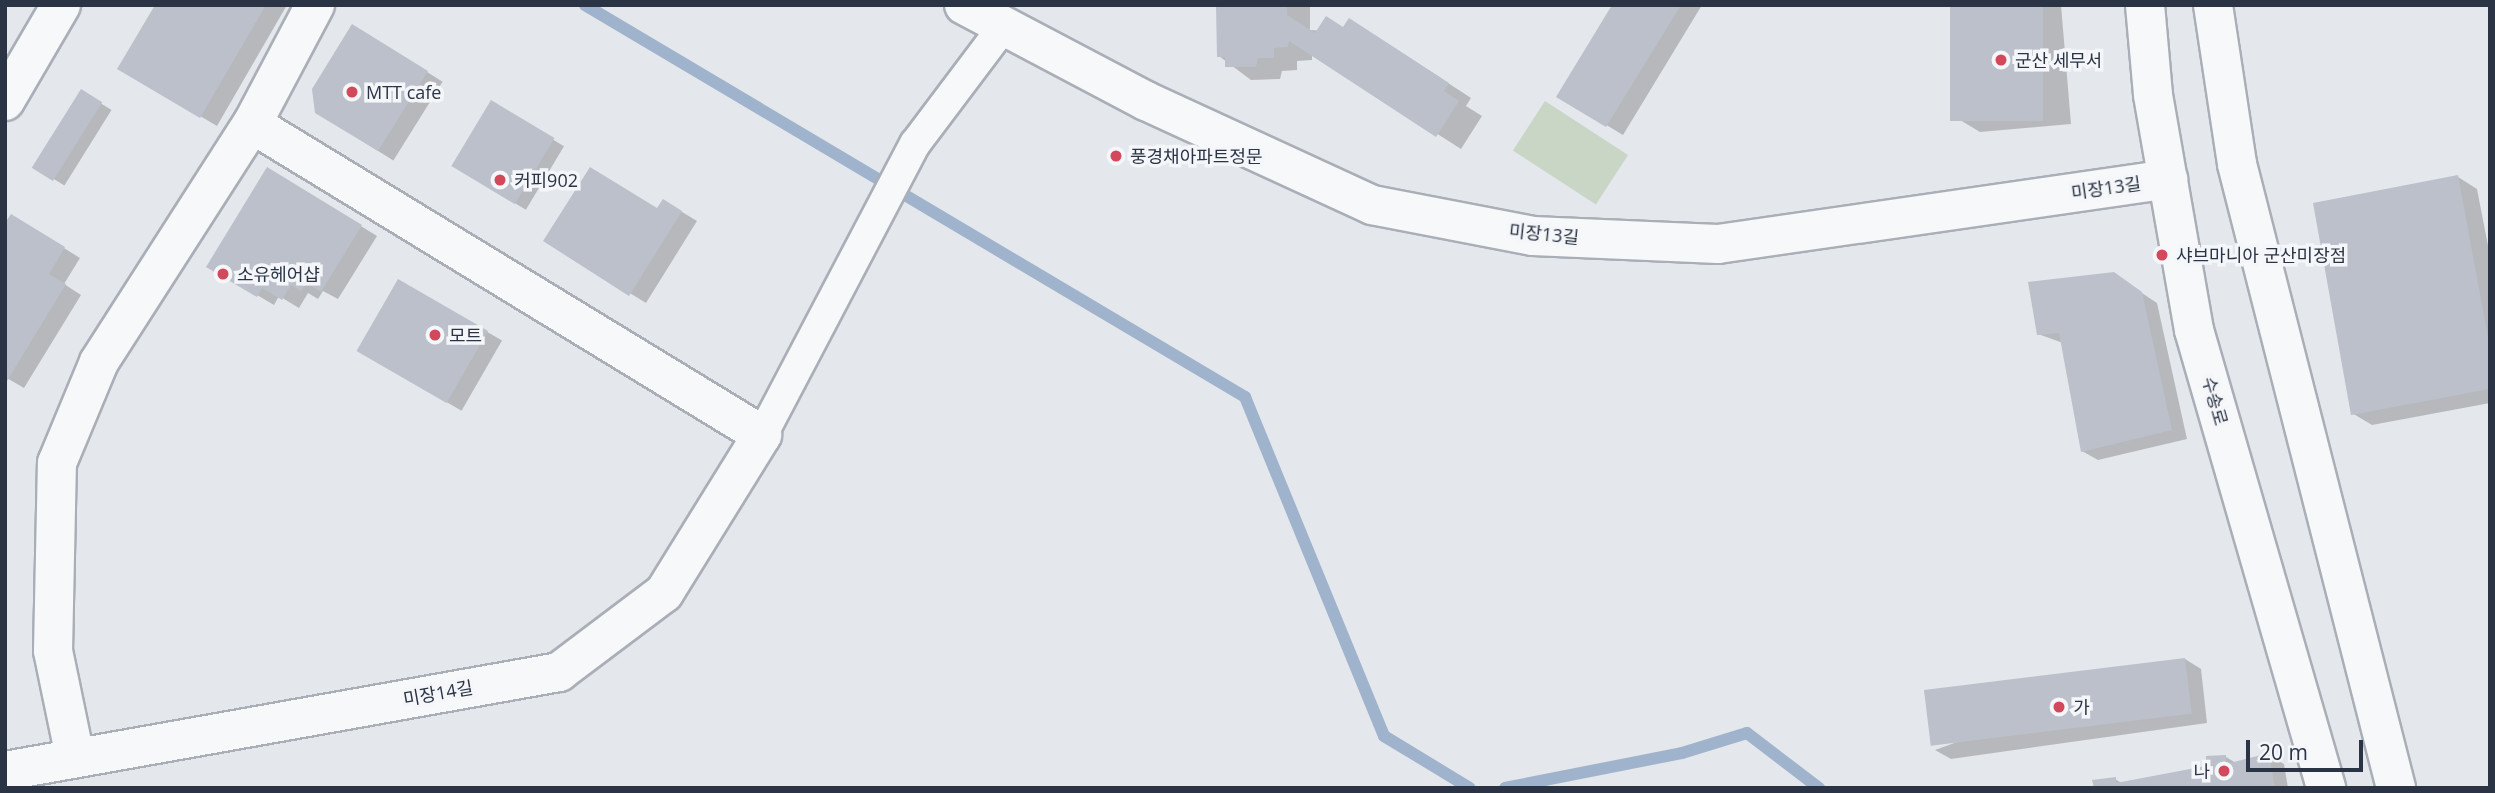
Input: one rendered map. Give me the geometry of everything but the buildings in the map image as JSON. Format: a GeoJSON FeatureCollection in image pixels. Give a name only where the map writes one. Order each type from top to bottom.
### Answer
{"type":"FeatureCollection","features":[{"type":"Feature","properties":{"kind":"street"},"geometry":{"type":"LineString","coordinates":[[5,101],[61,5]]}},
{"type":"Feature","properties":{"kind":"street"},"geometry":{"type":"LineString","coordinates":[[75,757],[53,652],[57,463],[99,362],[252,124],[315,5]]}},
{"type":"Feature","properties":{"kind":"street","name":"미장13길"},"geometry":{"type":"LineString","coordinates":[[964,5],[1146,101],[1373,205],[1534,236],[1718,244],[2168,179]]}},
{"type":"Feature","properties":{"kind":"street","name":"수송로"},"geometry":{"type":"LineString","coordinates":[[2145,5],[2168,179],[2194,330],[2326,788]]}},
{"type":"Feature","properties":{"kind":"street"},"geometry":{"type":"LineString","coordinates":[[2213,5],[2237,164],[2396,788]]}},
{"type":"Feature","properties":{"kind":"street"},"geometry":{"type":"LineString","coordinates":[[252,124],[762,435],[915,144],[1004,26]]}},
{"type":"Feature","properties":{"kind":"street","name":"미장14길"},"geometry":{"type":"LineString","coordinates":[[5,771],[559,672],[664,593],[762,435]]}},
{"type":"Feature","properties":{"kind":"green space"},"geometry":{"type":"Polygon","coordinates":[[[1545,101],[1628,155],[1596,204],[1513,150],[1545,101]]]}},
{"type":"Feature","properties":{"kind":"waterway"},"geometry":{"type":"LineString","coordinates":[[585,5],[1245,397],[1384,736],[1470,788]]}},
{"type":"Feature","properties":{"kind":"waterway"},"geometry":{"type":"LineString","coordinates":[[1505,788],[1682,753],[1747,733],[1819,788]]}},
{"type":"Feature","properties":{"kind":"place","name":"군산 세무서"},"geometry":{"type":"Point","coordinates":[2001,60]}},
{"type":"Feature","properties":{"kind":"place","name":"MTT cafe"},"geometry":{"type":"Point","coordinates":[352,92]}},
{"type":"Feature","properties":{"kind":"place","name":"풍경채아파트정문"},"geometry":{"type":"Point","coordinates":[1116,156]}},
{"type":"Feature","properties":{"kind":"place","name":"커피902"},"geometry":{"type":"Point","coordinates":[500,180]}},
{"type":"Feature","properties":{"kind":"place","name":"샤브마니아 군산미장점"},"geometry":{"type":"Point","coordinates":[2162,255]}},
{"type":"Feature","properties":{"kind":"place","name":"소유헤어샵"},"geometry":{"type":"Point","coordinates":[223,274]}},
{"type":"Feature","properties":{"kind":"place","name":"모트"},"geometry":{"type":"Point","coordinates":[435,335]}},
{"type":"Feature","properties":{"kind":"place","name":"가"},"geometry":{"type":"Point","coordinates":[2059,707]}},
{"type":"Feature","properties":{"kind":"place","name":"나"},"geometry":{"type":"Point","coordinates":[2224,771]}}]}
